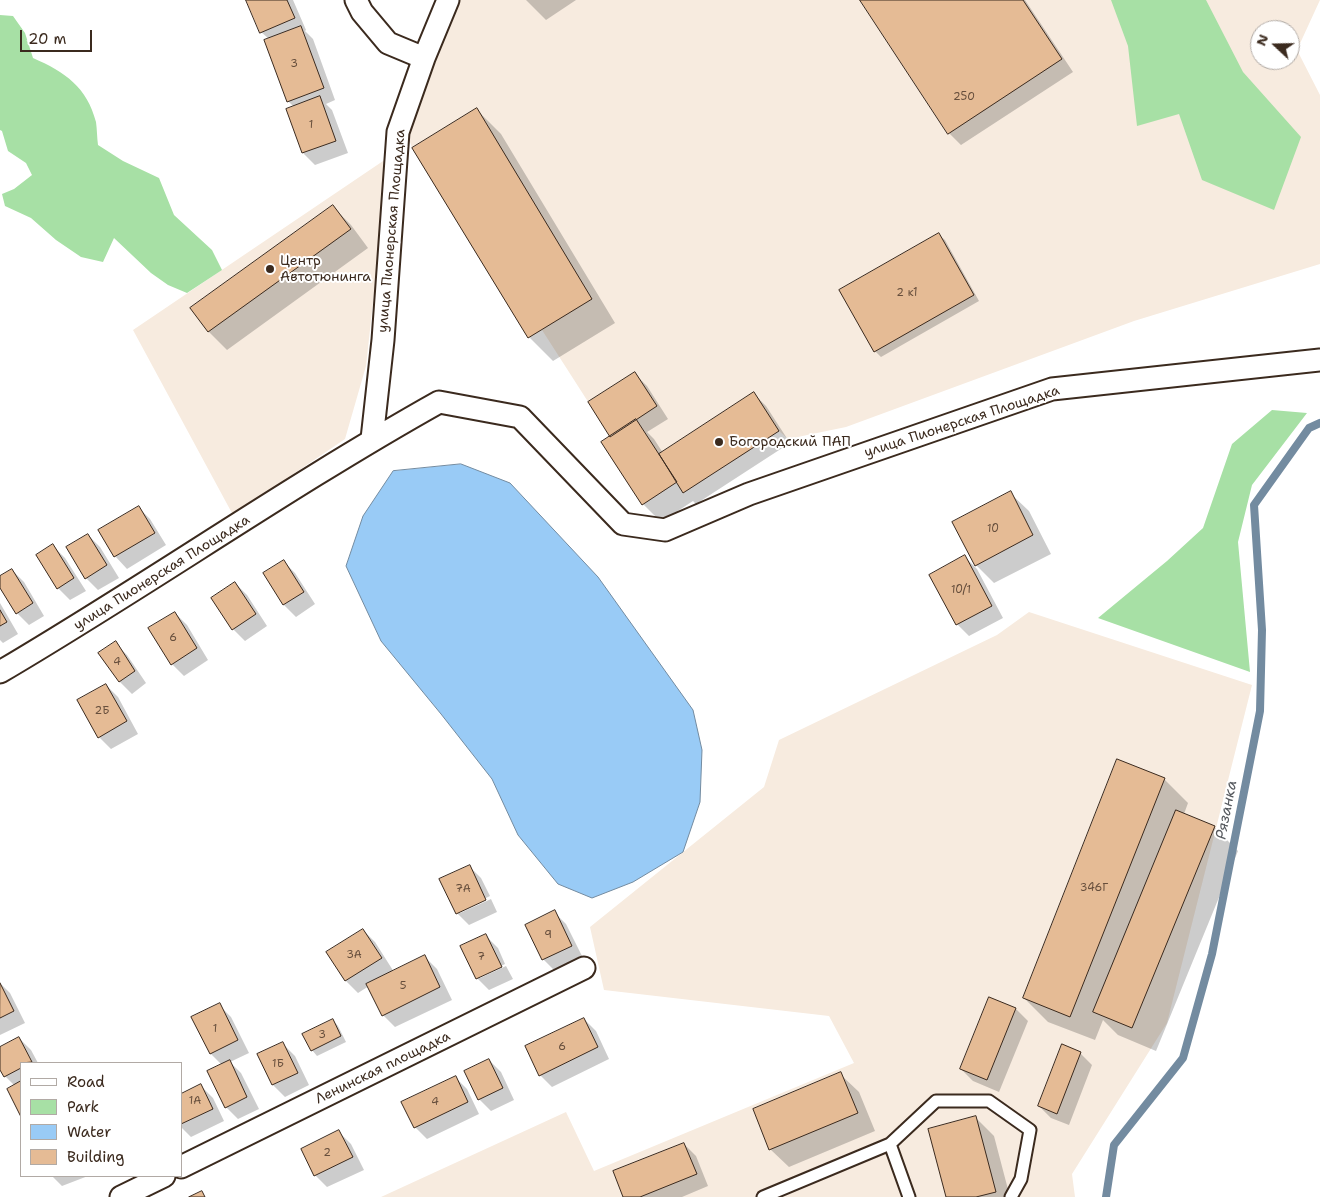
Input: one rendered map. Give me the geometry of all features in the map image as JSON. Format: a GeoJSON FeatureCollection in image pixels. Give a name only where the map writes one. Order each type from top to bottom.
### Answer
{"type":"FeatureCollection","features":[{"type":"Feature","properties":{"kind":"street"},"geometry":{"type":"LineString","coordinates":[[356,0],[362,12],[388,43],[424,58]]}},
{"type":"Feature","properties":{"kind":"street","name":"улица Пионерская Площадка"},"geometry":{"type":"LineString","coordinates":[[372,440],[383,340],[398,132],[424,58],[448,0]]}},
{"type":"Feature","properties":{"kind":"street","name":"улица Пионерская Площадка"},"geometry":{"type":"LineString","coordinates":[[0,672],[80,626],[372,440],[439,402],[520,417],[623,524],[664,530],[749,494],[1052,389],[1320,360]]}},
{"type":"Feature","properties":{"kind":"street","name":"Ленинская площадка"},"geometry":{"type":"LineString","coordinates":[[182,1167],[584,968]]}},
{"type":"Feature","properties":{"kind":"street"},"geometry":{"type":"LineString","coordinates":[[121,1197],[162,1177]]}},
{"type":"Feature","properties":{"kind":"lane"},"geometry":{"type":"LineString","coordinates":[[763,1197],[890,1144],[936,1101],[989,1101],[1030,1130],[1021,1179],[1010,1197]]}},
{"type":"Feature","properties":{"kind":"lane"},"geometry":{"type":"LineString","coordinates":[[890,1144],[909,1197]]}},
{"type":"Feature","properties":{"kind":"shaded area"},"geometry":{"type":"Polygon","coordinates":[[[458,0],[1320,0],[1300,43],[1300,20],[1250,20],[1250,70],[1300,70],[1300,56],[1320,95],[1320,264],[1134,321],[846,427],[788,439],[779,431],[677,482],[642,505],[601,442],[610,436],[542,330],[528,338],[412,148],[406,130],[458,0]]]}},
{"type":"Feature","properties":{"kind":"shaded area"},"geometry":{"type":"Polygon","coordinates":[[[389,157],[366,366],[345,439],[233,515],[133,330],[389,157]]]}},
{"type":"Feature","properties":{"kind":"shaded area"},"geometry":{"type":"Polygon","coordinates":[[[1029,612],[1252,685],[1167,1023],[1072,1174],[1075,1197],[381,1197],[566,1112],[594,1171],[854,1063],[829,1016],[604,990],[590,927],[764,787],[779,740],[997,635],[1029,612]]]}},
{"type":"Feature","properties":{"kind":"green space"},"geometry":{"type":"Polygon","coordinates":[[[1111,0],[1206,0],[1243,72],[1301,137],[1274,210],[1202,180],[1179,114],[1137,126],[1128,46],[1111,0]]]}},
{"type":"Feature","properties":{"kind":"green space"},"geometry":{"type":"Polygon","coordinates":[[[0,15],[13,16],[25,33],[33,58],[65,75],[81,90],[87,99],[96,122],[98,145],[123,161],[159,178],[174,215],[212,250],[222,270],[187,293],[168,285],[151,273],[114,238],[103,262],[81,257],[56,240],[31,218],[5,206],[2,194],[14,189],[32,175],[26,163],[8,151],[2,131],[0,130],[0,15]]]}},
{"type":"Feature","properties":{"kind":"green space"},"geometry":{"type":"Polygon","coordinates":[[[1272,410],[1307,413],[1252,485],[1238,542],[1250,672],[1098,618],[1167,561],[1203,528],[1232,444],[1272,410]]]}},
{"type":"Feature","properties":{"kind":"water"},"geometry":{"type":"Polygon","coordinates":[[[461,464],[510,483],[598,577],[693,710],[702,750],[700,802],[683,852],[633,882],[592,898],[558,884],[518,835],[492,779],[381,641],[346,566],[363,516],[393,471],[461,464]]]}},
{"type":"Feature","properties":{"kind":"building"},"geometry":{"type":"Polygon","coordinates":[[[246,0],[287,0],[295,18],[260,33],[246,0]]]}},
{"type":"Feature","properties":{"kind":"building"},"geometry":{"type":"Polygon","coordinates":[[[860,0],[1023,0],[1062,59],[948,134],[860,0]]]}},
{"type":"Feature","properties":{"kind":"building"},"geometry":{"type":"Polygon","coordinates":[[[301,26],[324,88],[287,102],[264,40],[301,26]]]}},
{"type":"Feature","properties":{"kind":"building"},"geometry":{"type":"Polygon","coordinates":[[[320,96],[336,141],[302,153],[286,109],[320,96]]]}},
{"type":"Feature","properties":{"kind":"building"},"geometry":{"type":"Polygon","coordinates":[[[477,108],[592,299],[528,338],[412,148],[477,108]]]}},
{"type":"Feature","properties":{"kind":"building","name":"Центр Автотюнинга"},"geometry":{"type":"Polygon","coordinates":[[[333,205],[351,229],[208,332],[190,308],[333,205]]]}},
{"type":"Feature","properties":{"kind":"building"},"geometry":{"type":"Polygon","coordinates":[[[939,233],[974,295],[874,352],[839,290],[939,233]]]}},
{"type":"Feature","properties":{"kind":"building"},"geometry":{"type":"Polygon","coordinates":[[[635,372],[657,406],[610,437],[588,402],[635,372]]]}},
{"type":"Feature","properties":{"kind":"building","name":"Богородский ПАП"},"geometry":{"type":"Polygon","coordinates":[[[754,392],[779,431],[683,493],[659,454],[754,392]]]}},
{"type":"Feature","properties":{"kind":"building"},"geometry":{"type":"Polygon","coordinates":[[[636,419],[677,482],[642,505],[601,442],[636,419]]]}},
{"type":"Feature","properties":{"kind":"building"},"geometry":{"type":"Polygon","coordinates":[[[1011,491],[1033,535],[975,566],[952,522],[1011,491]]]}},
{"type":"Feature","properties":{"kind":"building"},"geometry":{"type":"Polygon","coordinates":[[[139,506],[155,533],[114,557],[98,530],[139,506]]]}},
{"type":"Feature","properties":{"kind":"building"},"geometry":{"type":"Polygon","coordinates":[[[88,534],[107,565],[85,579],[66,547],[88,534]]]}},
{"type":"Feature","properties":{"kind":"building"},"geometry":{"type":"Polygon","coordinates":[[[53,544],[74,578],[57,589],[36,555],[53,544]]]}},
{"type":"Feature","properties":{"kind":"building"},"geometry":{"type":"Polygon","coordinates":[[[965,555],[992,606],[956,625],[929,575],[965,555]]]}},
{"type":"Feature","properties":{"kind":"building"},"geometry":{"type":"Polygon","coordinates":[[[284,560],[304,592],[283,605],[263,573],[284,560]]]}},
{"type":"Feature","properties":{"kind":"building"},"geometry":{"type":"Polygon","coordinates":[[[12,569],[33,603],[16,614],[0,588],[0,576],[12,569]]]}},
{"type":"Feature","properties":{"kind":"building"},"geometry":{"type":"Polygon","coordinates":[[[235,582],[256,614],[232,630],[211,598],[235,582]]]}},
{"type":"Feature","properties":{"kind":"building"},"geometry":{"type":"Polygon","coordinates":[[[0,610],[7,622],[0,626],[0,610]]]}},
{"type":"Feature","properties":{"kind":"building"},"geometry":{"type":"Polygon","coordinates":[[[175,612],[197,648],[171,665],[148,628],[175,612]]]}},
{"type":"Feature","properties":{"kind":"building"},"geometry":{"type":"Polygon","coordinates":[[[116,641],[135,671],[119,682],[98,653],[116,641]]]}},
{"type":"Feature","properties":{"kind":"building"},"geometry":{"type":"Polygon","coordinates":[[[106,684],[127,721],[98,738],[77,700],[106,684]]]}},
{"type":"Feature","properties":{"kind":"building"},"geometry":{"type":"Polygon","coordinates":[[[1117,759],[1165,778],[1070,1017],[1023,998],[1117,759]]]}},
{"type":"Feature","properties":{"kind":"building"},"geometry":{"type":"Polygon","coordinates":[[[1176,810],[1215,826],[1132,1028],[1093,1012],[1176,810]]]}},
{"type":"Feature","properties":{"kind":"building"},"geometry":{"type":"Polygon","coordinates":[[[470,865],[486,900],[456,914],[439,879],[470,865]]]}},
{"type":"Feature","properties":{"kind":"building"},"geometry":{"type":"Polygon","coordinates":[[[555,910],[572,946],[542,960],[525,925],[555,910]]]}},
{"type":"Feature","properties":{"kind":"building"},"geometry":{"type":"Polygon","coordinates":[[[363,929],[382,958],[345,981],[326,952],[363,929]]]}},
{"type":"Feature","properties":{"kind":"building"},"geometry":{"type":"Polygon","coordinates":[[[486,934],[502,967],[476,979],[460,946],[486,934]]]}},
{"type":"Feature","properties":{"kind":"building"},"geometry":{"type":"Polygon","coordinates":[[[425,955],[440,987],[382,1016],[366,984],[425,955]]]}},
{"type":"Feature","properties":{"kind":"building"},"geometry":{"type":"Polygon","coordinates":[[[0,983],[14,1011],[0,1018],[0,983]]]}},
{"type":"Feature","properties":{"kind":"building"},"geometry":{"type":"Polygon","coordinates":[[[989,997],[1016,1008],[987,1080],[960,1069],[989,997]]]}},
{"type":"Feature","properties":{"kind":"building"},"geometry":{"type":"Polygon","coordinates":[[[220,1003],[238,1040],[210,1054],[191,1017],[220,1003]]]}},
{"type":"Feature","properties":{"kind":"building"},"geometry":{"type":"Polygon","coordinates":[[[584,1018],[598,1047],[539,1076],[525,1046],[584,1018]]]}},
{"type":"Feature","properties":{"kind":"building"},"geometry":{"type":"Polygon","coordinates":[[[333,1019],[341,1036],[311,1051],[302,1034],[333,1019]]]}},
{"type":"Feature","properties":{"kind":"building"},"geometry":{"type":"Polygon","coordinates":[[[19,1037],[32,1062],[20,1062],[20,1069],[4,1077],[0,1070],[0,1047],[19,1037]]]}},
{"type":"Feature","properties":{"kind":"building"},"geometry":{"type":"Polygon","coordinates":[[[283,1042],[298,1073],[272,1085],[257,1054],[283,1042]]]}},
{"type":"Feature","properties":{"kind":"building"},"geometry":{"type":"Polygon","coordinates":[[[1062,1044],[1081,1052],[1057,1114],[1038,1106],[1062,1044]]]}},
{"type":"Feature","properties":{"kind":"building"},"geometry":{"type":"Polygon","coordinates":[[[489,1059],[503,1088],[478,1100],[464,1071],[489,1059]]]}},
{"type":"Feature","properties":{"kind":"building"},"geometry":{"type":"Polygon","coordinates":[[[230,1060],[247,1097],[225,1108],[207,1071],[230,1060]]]}},
{"type":"Feature","properties":{"kind":"building"},"geometry":{"type":"Polygon","coordinates":[[[841,1072],[858,1113],[769,1150],[753,1109],[841,1072]]]}},
{"type":"Feature","properties":{"kind":"building"},"geometry":{"type":"Polygon","coordinates":[[[456,1076],[468,1102],[414,1128],[401,1102],[456,1076]]]}},
{"type":"Feature","properties":{"kind":"building"},"geometry":{"type":"Polygon","coordinates":[[[20,1082],[20,1115],[7,1089],[20,1082]]]}},
{"type":"Feature","properties":{"kind":"building"},"geometry":{"type":"Polygon","coordinates":[[[201,1084],[213,1109],[182,1124],[182,1094],[201,1084]]]}},
{"type":"Feature","properties":{"kind":"building"},"geometry":{"type":"Polygon","coordinates":[[[976,1116],[996,1192],[976,1197],[946,1197],[928,1129],[976,1116]]]}},
{"type":"Feature","properties":{"kind":"building"},"geometry":{"type":"Polygon","coordinates":[[[339,1130],[353,1157],[314,1176],[301,1149],[339,1130]]]}},
{"type":"Feature","properties":{"kind":"building"},"geometry":{"type":"Polygon","coordinates":[[[684,1143],[697,1174],[640,1197],[623,1197],[613,1171],[684,1143]]]}},
{"type":"Feature","properties":{"kind":"building"},"geometry":{"type":"Polygon","coordinates":[[[202,1191],[205,1197],[189,1197],[202,1191]]]}},
{"type":"Feature","properties":{"kind":"waterway","name":"Рязанка"},"geometry":{"type":"LineString","coordinates":[[1106,1197],[1114,1145],[1183,1058],[1212,954],[1260,711],[1262,630],[1254,505],[1309,428],[1320,423]]}},
{"type":"Feature","properties":{"kind":"place","name":"Центр Автотюнинга"},"geometry":{"type":"Point","coordinates":[270,269]}},
{"type":"Feature","properties":{"kind":"place","name":"Богородский ПАП"},"geometry":{"type":"Point","coordinates":[719,442]}}]}
